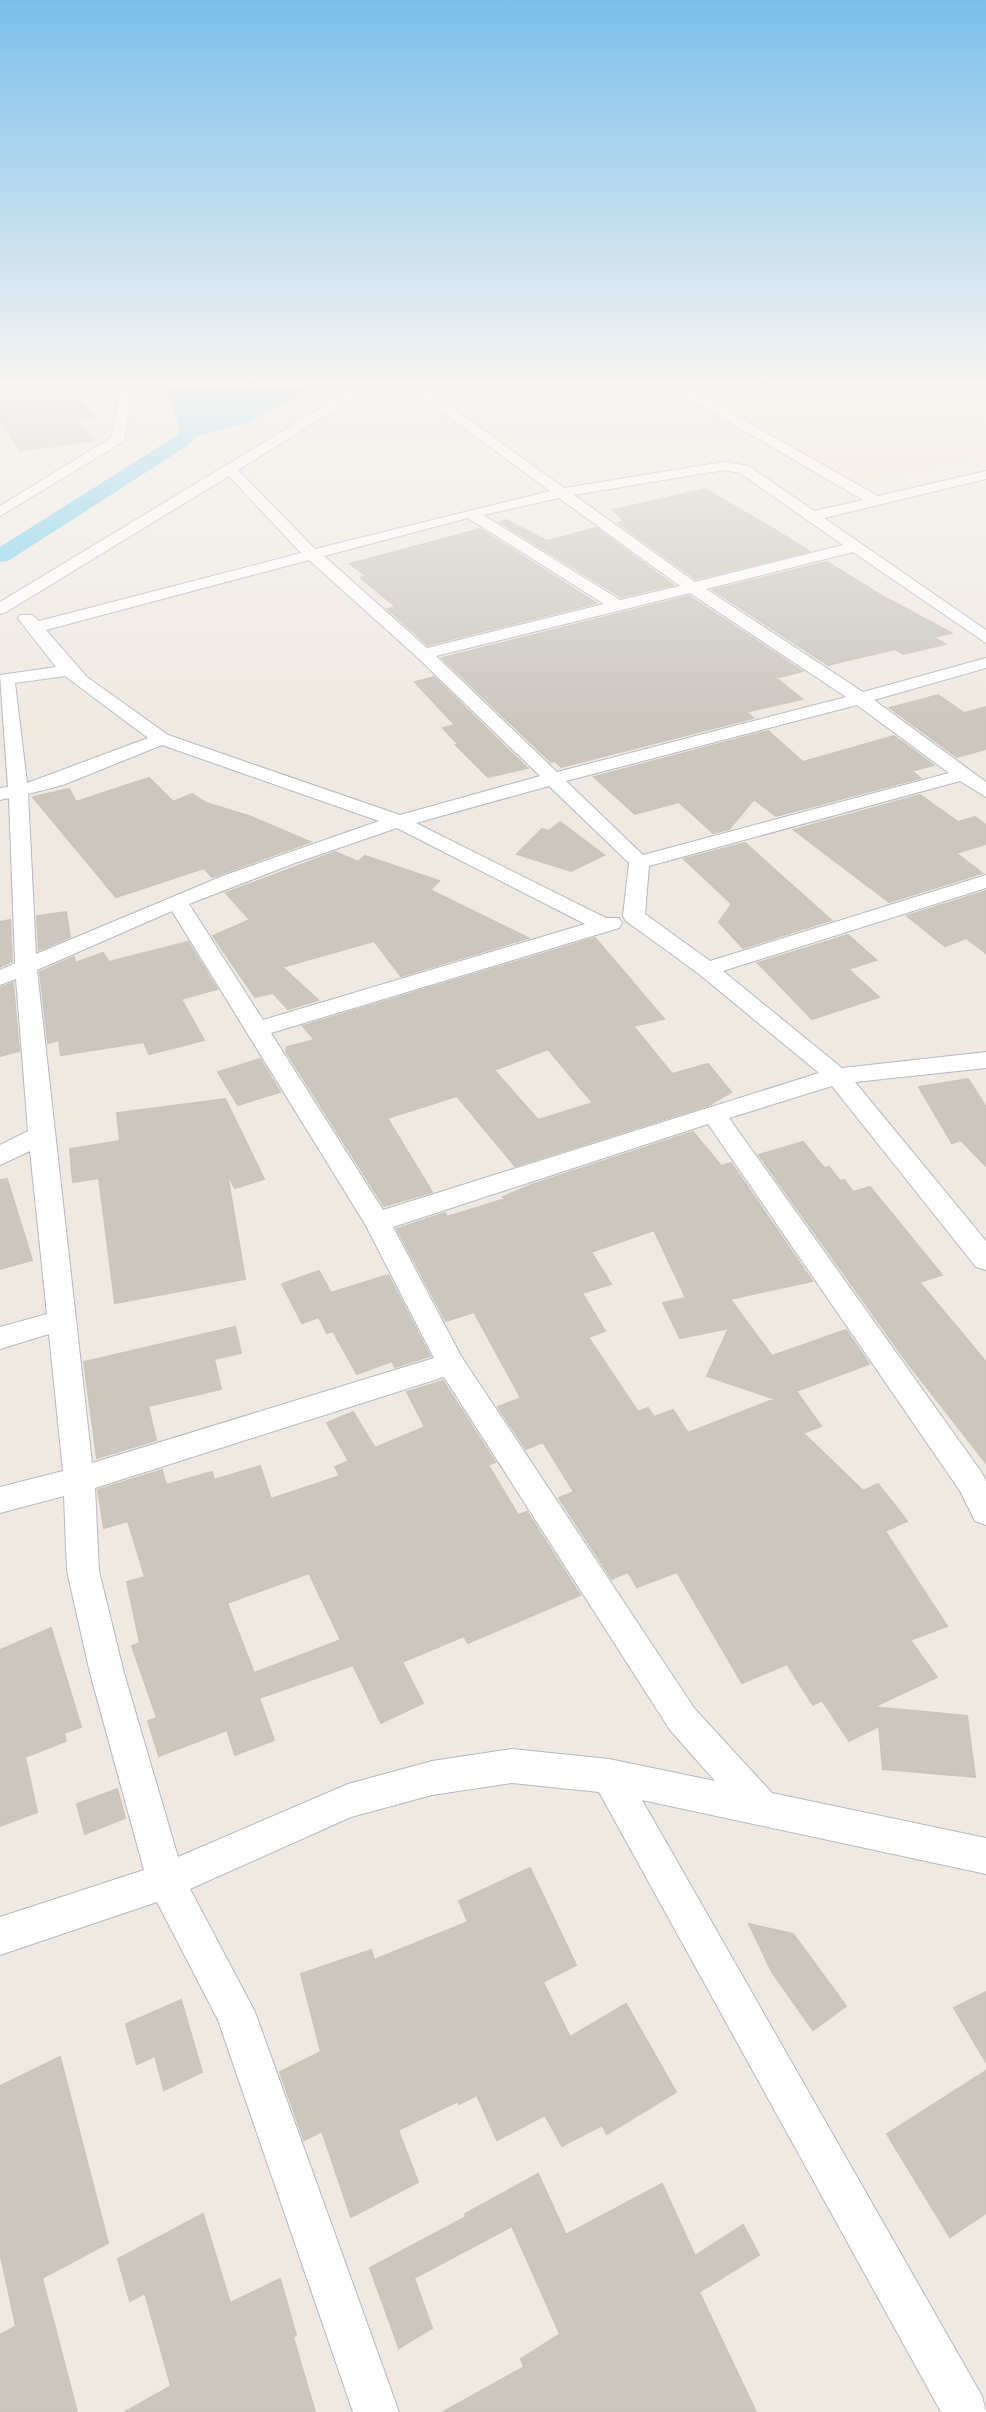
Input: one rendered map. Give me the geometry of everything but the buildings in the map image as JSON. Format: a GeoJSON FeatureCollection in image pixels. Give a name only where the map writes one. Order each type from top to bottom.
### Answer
{"type":"FeatureCollection","features":[{"type":"Feature","properties":{"kind":"street"},"geometry":{"type":"LineString","coordinates":[[178,501],[4,606],[37,627],[69,670],[112,705],[162,739],[398,821],[603,925]]}},
{"type":"Feature","properties":{"kind":"street"},"geometry":{"type":"LineString","coordinates":[[261,501],[314,555],[424,654],[639,862]]}},
{"type":"Feature","properties":{"kind":"street"},"geometry":{"type":"LineString","coordinates":[[37,627],[527,501]]}},
{"type":"Feature","properties":{"kind":"street"},"geometry":{"type":"LineString","coordinates":[[572,501],[692,587],[862,700],[986,791]]}},
{"type":"Feature","properties":{"kind":"street"},"geometry":{"type":"LineString","coordinates":[[790,501],[986,638]]}},
{"type":"Feature","properties":{"kind":"street"},"geometry":{"type":"LineString","coordinates":[[813,516],[872,501]]}},
{"type":"Feature","properties":{"kind":"street"},"geometry":{"type":"LineString","coordinates":[[470,513],[618,606]]}},
{"type":"Feature","properties":{"kind":"street"},"geometry":{"type":"LineString","coordinates":[[424,654],[855,547]]}},
{"type":"Feature","properties":{"kind":"street"},"geometry":{"type":"LineString","coordinates":[[13,971],[287,858],[398,821],[862,700],[986,663]]}},
{"type":"Feature","properties":{"kind":"street"},"geometry":{"type":"LineString","coordinates":[[69,670],[3,680],[13,971],[41,1135],[79,1480],[83,1571],[107,1673],[166,1881],[235,2012],[376,2412]]}},
{"type":"Feature","properties":{"kind":"street"},"geometry":{"type":"LineString","coordinates":[[9,793],[56,781],[162,739]]}},
{"type":"Feature","properties":{"kind":"street"},"geometry":{"type":"LineString","coordinates":[[639,862],[962,775]]}},
{"type":"Feature","properties":{"kind":"street"},"geometry":{"type":"LineString","coordinates":[[634,916],[639,862]]}},
{"type":"Feature","properties":{"kind":"street"},"geometry":{"type":"LineString","coordinates":[[707,969],[986,881]]}},
{"type":"Feature","properties":{"kind":"street"},"geometry":{"type":"LineString","coordinates":[[177,901],[377,1222],[451,1364],[682,1719],[762,1808]]}},
{"type":"Feature","properties":{"kind":"street"},"geometry":{"type":"LineString","coordinates":[[258,1029],[634,916]]}},
{"type":"Feature","properties":{"kind":"street"},"geometry":{"type":"LineString","coordinates":[[634,916],[707,969],[837,1076],[986,1260]]}},
{"type":"Feature","properties":{"kind":"street"},"geometry":{"type":"LineString","coordinates":[[377,1222],[837,1076],[986,1060]]}},
{"type":"Feature","properties":{"kind":"street"},"geometry":{"type":"LineString","coordinates":[[714,1114],[971,1482],[986,1512]]}},
{"type":"Feature","properties":{"kind":"street"},"geometry":{"type":"LineString","coordinates":[[0,1156],[41,1135]]}},
{"type":"Feature","properties":{"kind":"street"},"geometry":{"type":"LineString","coordinates":[[0,1338],[62,1320]]}},
{"type":"Feature","properties":{"kind":"street"},"geometry":{"type":"LineString","coordinates":[[0,1500],[79,1480],[451,1364]]}},
{"type":"Feature","properties":{"kind":"street"},"geometry":{"type":"LineString","coordinates":[[0,1936],[166,1881],[348,1801],[432,1778],[512,1766],[609,1776],[986,1856]]}},
{"type":"Feature","properties":{"kind":"street"},"geometry":{"type":"LineString","coordinates":[[609,1776],[966,2412]]}},
{"type":"Feature","properties":{"kind":"waterway"},"geometry":{"type":"LineString","coordinates":[[0,556],[87,501]]}}]}
